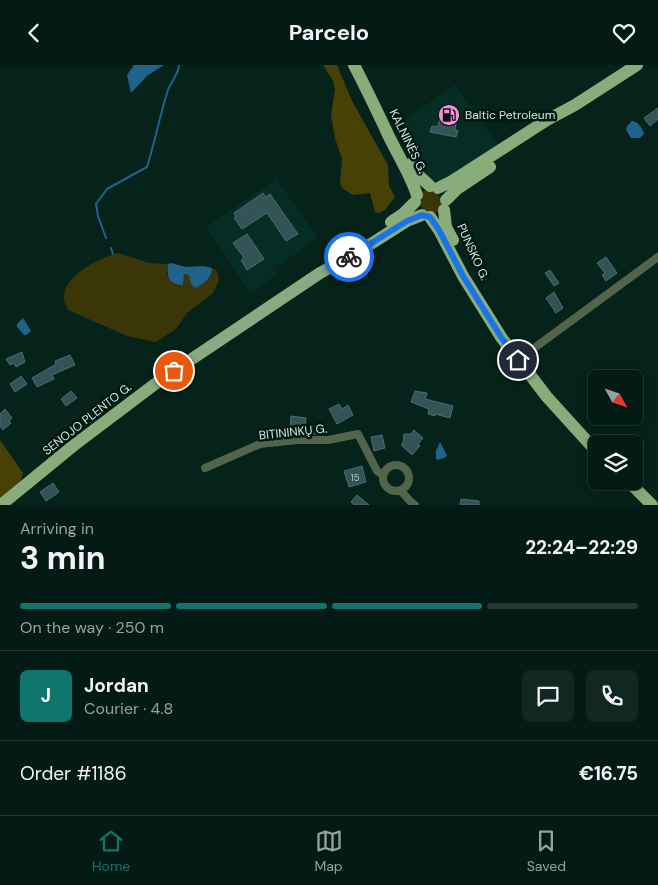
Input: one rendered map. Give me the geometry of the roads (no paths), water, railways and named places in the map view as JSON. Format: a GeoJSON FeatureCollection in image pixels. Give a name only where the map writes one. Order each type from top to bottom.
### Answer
{"type":"FeatureCollection","features":[{"type":"Feature","properties":{"kind":"main road","name":"KALNINĖS G."},"geometry":{"type":"LineString","coordinates":[[354,65],[412,180],[416,199]]}},
{"type":"Feature","properties":{"kind":"main road"},"geometry":{"type":"LineString","coordinates":[[575,105],[555,122],[457,189],[440,214],[426,216],[418,212],[416,199],[420,190],[452,181],[637,65]]}},
{"type":"Feature","properties":{"kind":"main road","name":"KALNINĖS G."},"geometry":{"type":"LineString","coordinates":[[373,101],[390,125],[419,175],[434,187]]}},
{"type":"Feature","properties":{"kind":"main road"},"geometry":{"type":"LineString","coordinates":[[434,187],[442,191],[445,205]]}},
{"type":"Feature","properties":{"kind":"main road","name":"SENOJO PLENTO G."},"geometry":{"type":"LineString","coordinates":[[320,273],[353,248],[403,215],[416,199]]}},
{"type":"Feature","properties":{"kind":"main road","name":"PUNSKO G."},"geometry":{"type":"LineString","coordinates":[[445,205],[446,227],[481,304]]}},
{"type":"Feature","properties":{"kind":"main road","name":"SENOJO PLENTO G."},"geometry":{"type":"LineString","coordinates":[[1,505],[73,446],[158,381],[320,273],[407,221],[426,216]]}},
{"type":"Feature","properties":{"kind":"main road","name":"PUNSKO G."},"geometry":{"type":"LineString","coordinates":[[426,216],[439,230],[463,276],[518,360],[547,397],[588,442]]}},
{"type":"Feature","properties":{"kind":"main road"},"geometry":{"type":"LineString","coordinates":[[637,490],[652,505]]}},
{"type":"Feature","properties":{"kind":"street"},"geometry":{"type":"LineString","coordinates":[[518,360],[658,257]]}},
{"type":"Feature","properties":{"kind":"street","name":"BITININKŲ G."},"geometry":{"type":"LineString","coordinates":[[205,468],[260,444],[297,440],[328,440],[358,434],[377,471],[383,475]]}},
{"type":"Feature","properties":{"kind":"street"},"geometry":{"type":"LineString","coordinates":[[399,465],[406,470],[409,481],[401,491],[393,491],[386,487],[383,475],[387,468],[399,465]]}},
{"type":"Feature","properties":{"kind":"street"},"geometry":{"type":"LineString","coordinates":[[401,491],[415,505]]}},
{"type":"Feature","properties":{"kind":"water"},"geometry":{"type":"Polygon","coordinates":[[[134,65],[164,65],[147,76],[131,93],[127,75],[134,65]]]}},
{"type":"Feature","properties":{"kind":"water"},"geometry":{"type":"Polygon","coordinates":[[[632,121],[638,124],[644,134],[640,138],[631,138],[626,130],[632,121]]]}},
{"type":"Feature","properties":{"kind":"water"},"geometry":{"type":"Polygon","coordinates":[[[168,264],[186,267],[204,266],[212,268],[212,272],[206,281],[195,288],[191,284],[189,275],[184,274],[183,285],[171,282],[168,277],[168,264]]]}},
{"type":"Feature","properties":{"kind":"water"},"geometry":{"type":"Polygon","coordinates":[[[23,318],[31,331],[26,335],[17,327],[17,324],[23,318]]]}},
{"type":"Feature","properties":{"kind":"water"},"geometry":{"type":"Polygon","coordinates":[[[440,442],[447,455],[438,460],[436,459],[436,451],[440,442]]]}},
{"type":"Feature","properties":{"kind":"waterway"},"geometry":{"type":"LineString","coordinates":[[106,238],[96,204],[107,189],[147,167],[168,90],[178,71],[179,65]]}},
{"type":"Feature","properties":{"kind":"waterway"},"geometry":{"type":"LineString","coordinates":[[111,248],[113,254]]}},
{"type":"Feature","properties":{"kind":"place","name":"Baltic Petroleum"},"geometry":{"type":"Point","coordinates":[449,115]}}]}
